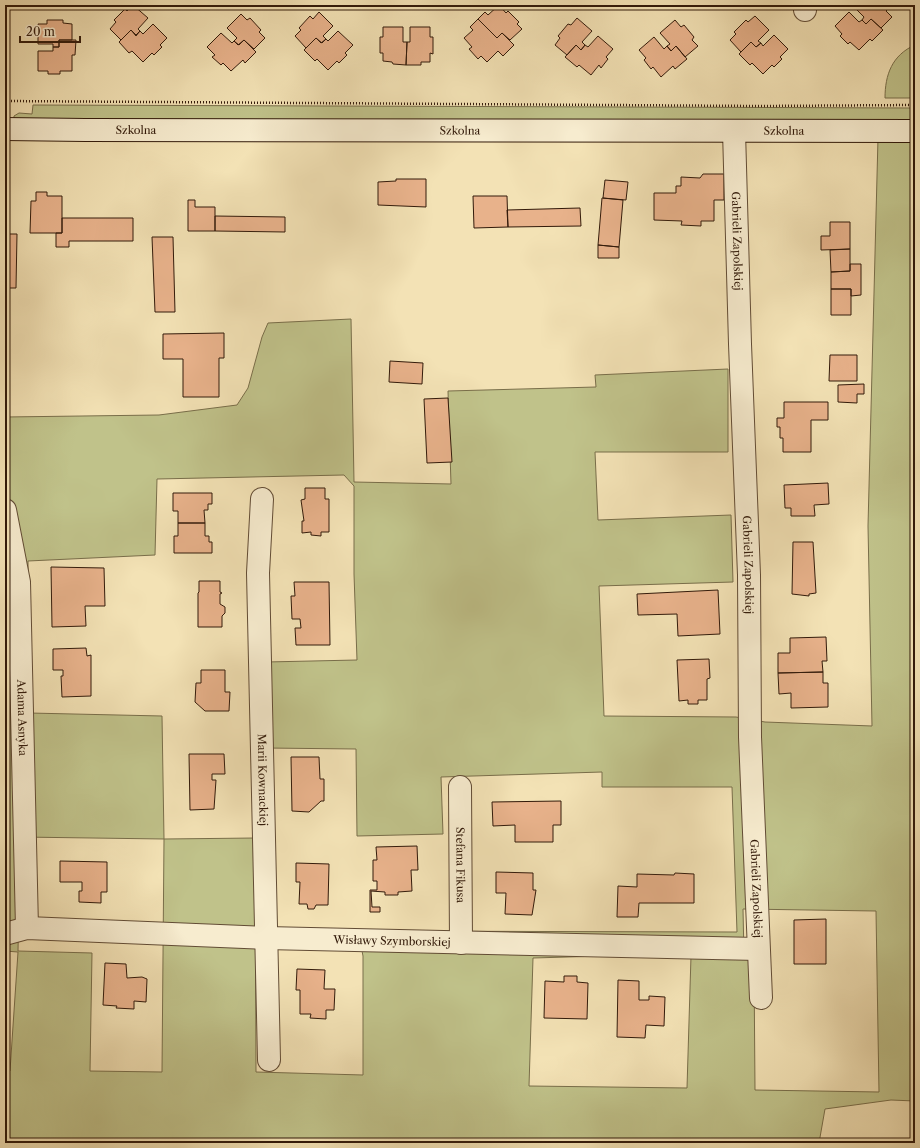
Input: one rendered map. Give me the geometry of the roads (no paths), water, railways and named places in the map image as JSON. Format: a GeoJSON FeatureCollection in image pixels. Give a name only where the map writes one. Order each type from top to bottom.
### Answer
{"type":"FeatureCollection","features":[{"type":"Feature","properties":{"kind":"street","name":"Szkolna"},"geometry":{"type":"LineString","coordinates":[[5,129],[734,132],[915,131]]}},
{"type":"Feature","properties":{"kind":"street","name":"Gabrieli Zapolskiej"},"geometry":{"type":"LineString","coordinates":[[734,132],[749,575],[750,737],[761,998]]}},
{"type":"Feature","properties":{"kind":"street","name":"Marii Kownackiej"},"geometry":{"type":"LineString","coordinates":[[262,499],[258,572],[269,1060]]}},
{"type":"Feature","properties":{"kind":"street","name":"Adama Asnyka"},"geometry":{"type":"LineString","coordinates":[[5,510],[19,582],[27,928]]}},
{"type":"Feature","properties":{"kind":"street","name":"Stefana Fikusa"},"geometry":{"type":"LineString","coordinates":[[460,787],[461,943]]}},
{"type":"Feature","properties":{"kind":"street","name":"Wisławy Szymborskiej"},"geometry":{"type":"LineString","coordinates":[[5,934],[27,928],[266,938],[758,949]]}}]}
